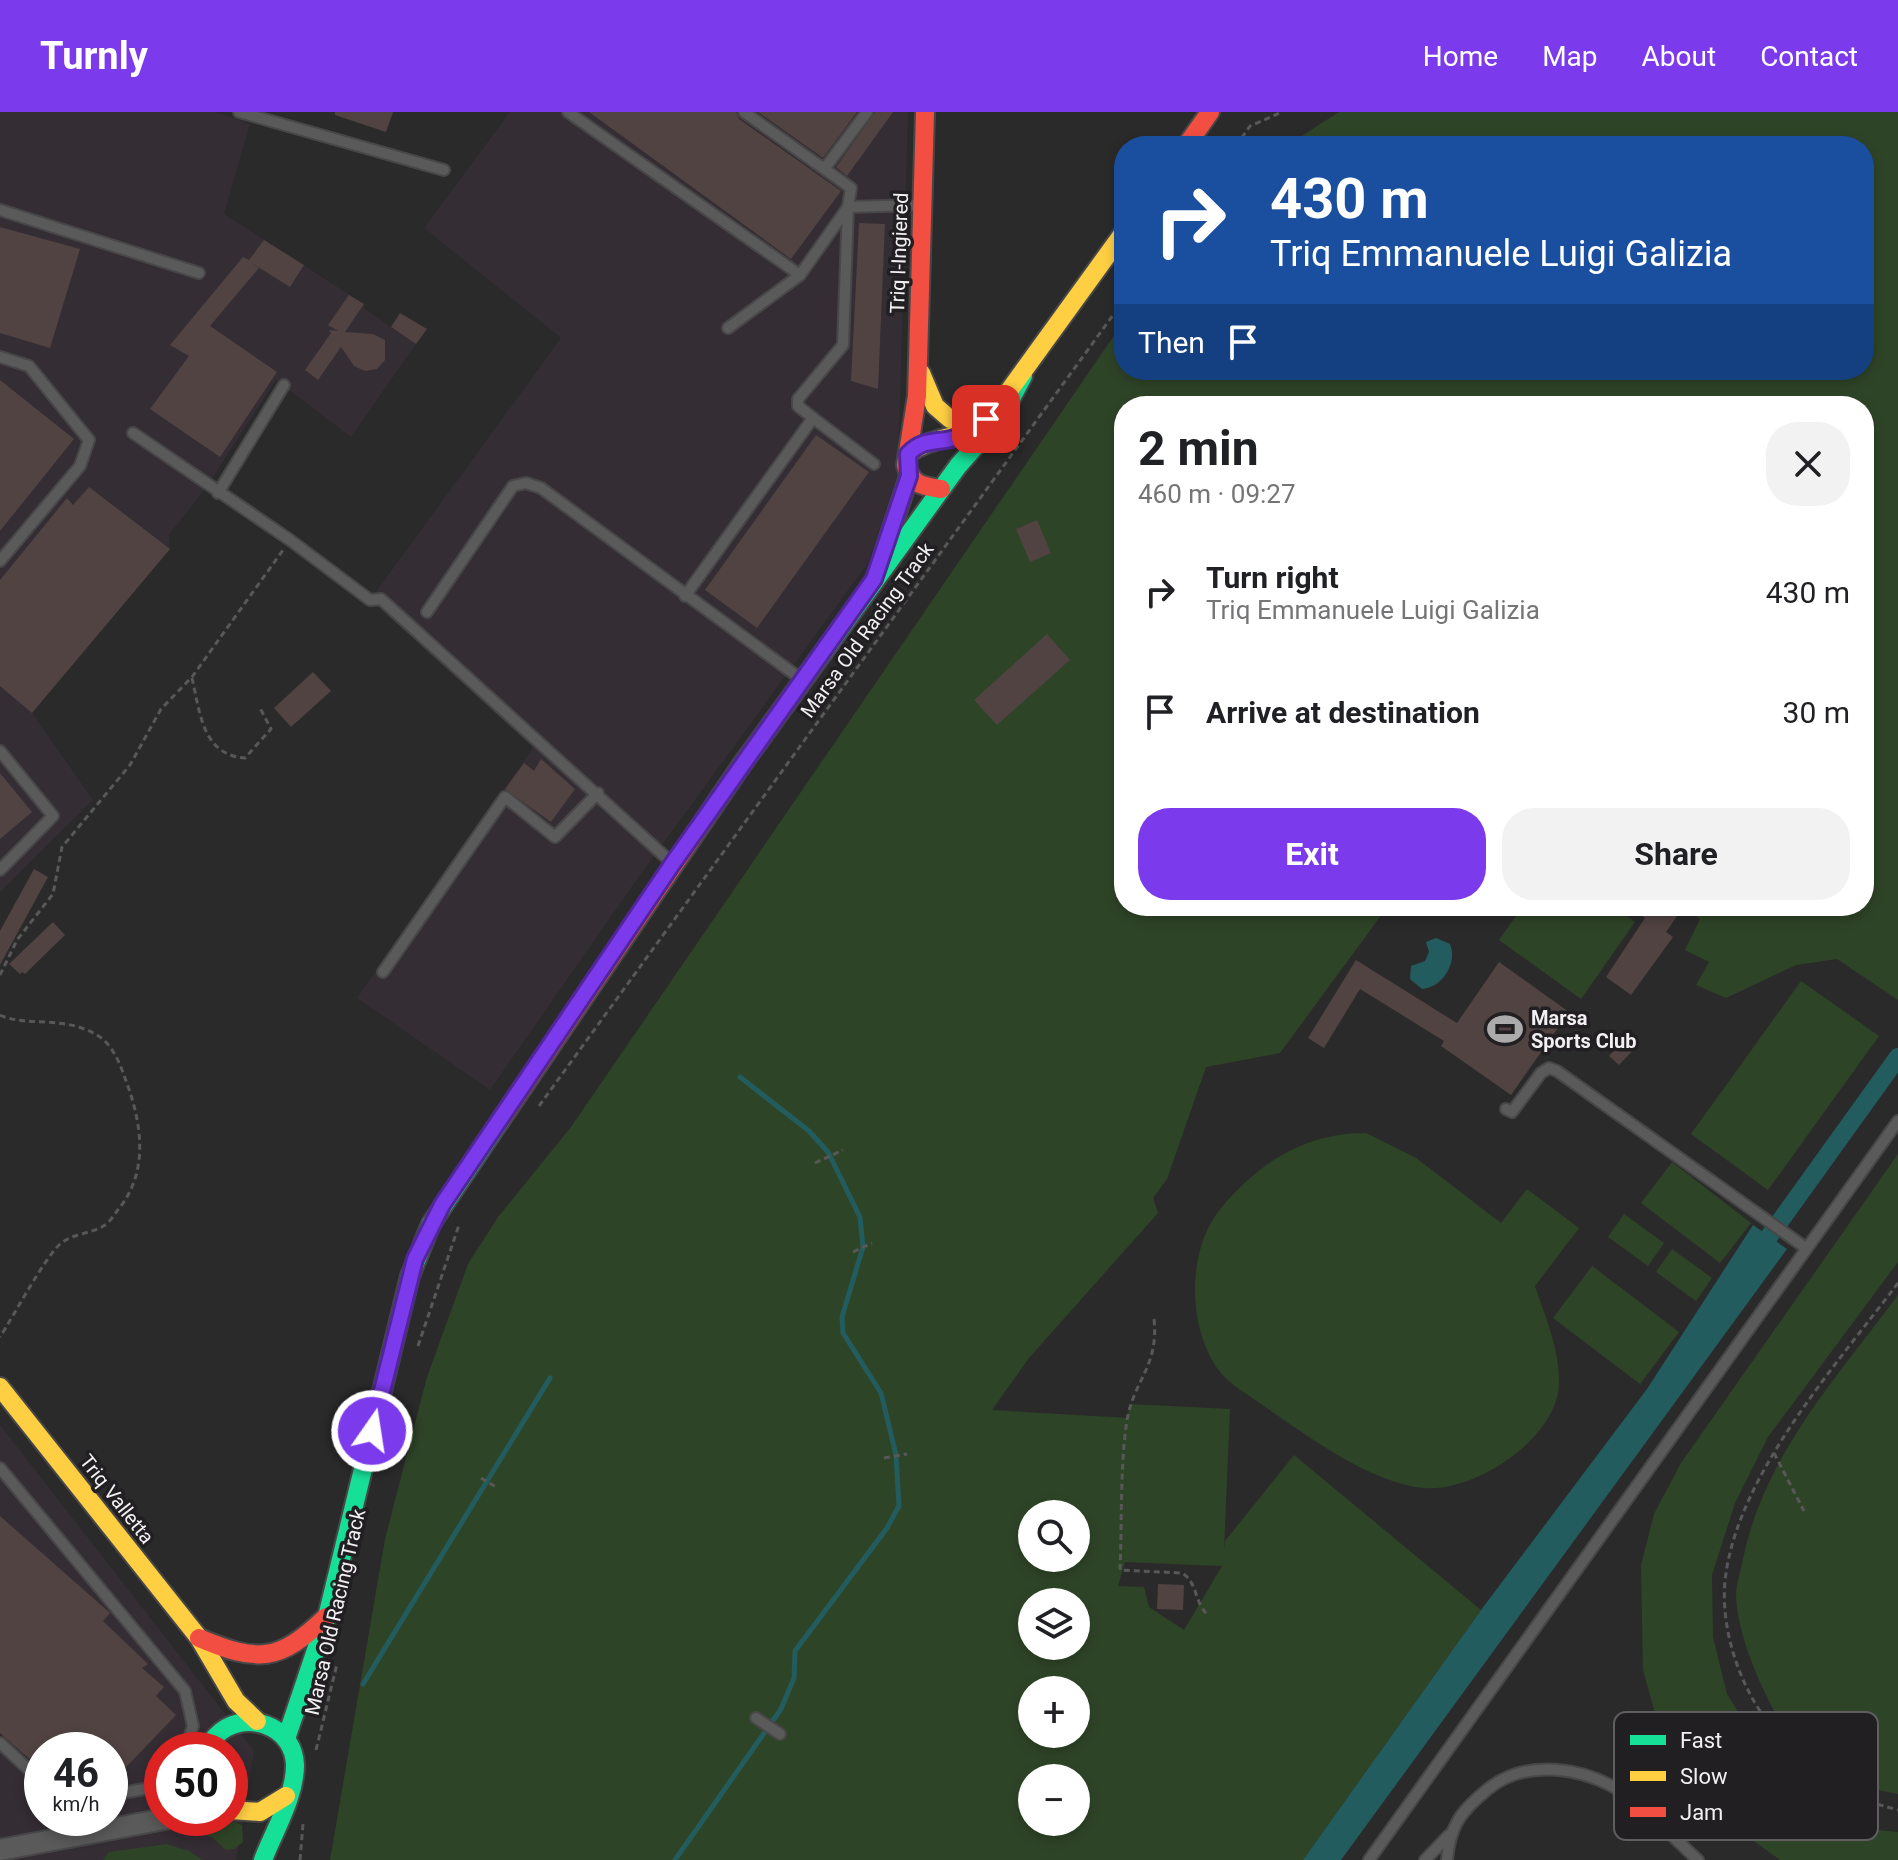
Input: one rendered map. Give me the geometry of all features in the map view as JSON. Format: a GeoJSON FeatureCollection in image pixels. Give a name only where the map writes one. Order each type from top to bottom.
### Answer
{"type":"FeatureCollection","features":[{"type":"Feature","properties":{"kind":"main road","name":"Triq l-Ingiered"},"geometry":{"type":"LineString","coordinates":[[908,454],[917,396],[925,112]]}},
{"type":"Feature","properties":{"kind":"main road"},"geometry":{"type":"LineString","coordinates":[[1193,136],[1210,112]]}},
{"type":"Feature","properties":{"kind":"main road"},"geometry":{"type":"LineString","coordinates":[[874,579],[909,476],[908,454],[917,445],[974,430],[998,408],[1114,246]]}},
{"type":"Feature","properties":{"kind":"main road"},"geometry":{"type":"LineString","coordinates":[[916,358],[932,403],[944,417],[963,421],[982,413],[1055,329]]}},
{"type":"Feature","properties":{"kind":"main road"},"geometry":{"type":"LineString","coordinates":[[262,1860],[293,1780],[295,1763],[286,1739],[327,1617],[410,1276],[422,1242],[449,1196],[673,863],[941,489],[957,460],[1002,416],[1023,376]]}},
{"type":"Feature","properties":{"kind":"main road","name":"Triq l-Ingiered"},"geometry":{"type":"LineString","coordinates":[[917,396],[936,440]]}},
{"type":"Feature","properties":{"kind":"main road"},"geometry":{"type":"LineString","coordinates":[[936,440],[957,460]]}},
{"type":"Feature","properties":{"kind":"main road"},"geometry":{"type":"LineString","coordinates":[[909,476],[925,488],[941,489]]}},
{"type":"Feature","properties":{"kind":"main road","name":"Triq Valletta"},"geometry":{"type":"LineString","coordinates":[[0,1387],[199,1638],[236,1701],[286,1739]]}},
{"type":"Feature","properties":{"kind":"main road"},"geometry":{"type":"LineString","coordinates":[[199,1638],[245,1655],[270,1656],[290,1650],[327,1617]]}},
{"type":"Feature","properties":{"kind":"main road","name":"Triq Valletta"},"geometry":{"type":"LineString","coordinates":[[199,1638],[210,1671],[216,1709],[211,1732]]}},
{"type":"Feature","properties":{"kind":"main road"},"geometry":{"type":"LineString","coordinates":[[222,1732],[232,1723],[261,1722],[283,1712],[307,1683]]}},
{"type":"Feature","properties":{"kind":"main road"},"geometry":{"type":"LineString","coordinates":[[248,1812],[265,1811],[286,1796]]}},
{"type":"Feature","properties":{"kind":"main road"},"geometry":{"type":"LineString","coordinates":[[248,1823],[263,1836],[262,1860]]}},
{"type":"Feature","properties":{"kind":"street"},"geometry":{"type":"LineString","coordinates":[[0,1850],[144,1823]]}},
{"type":"Feature","properties":{"kind":"lane"},"geometry":{"type":"LineString","coordinates":[[239,112],[444,170]]}},
{"type":"Feature","properties":{"kind":"lane"},"geometry":{"type":"LineString","coordinates":[[568,112],[800,275]]}},
{"type":"Feature","properties":{"kind":"lane"},"geometry":{"type":"LineString","coordinates":[[744,112],[851,188],[843,345],[798,399],[798,406],[874,464]]}},
{"type":"Feature","properties":{"kind":"lane"},"geometry":{"type":"LineString","coordinates":[[825,168],[867,112]]}},
{"type":"Feature","properties":{"kind":"lane"},"geometry":{"type":"LineString","coordinates":[[848,207],[923,205]]}},
{"type":"Feature","properties":{"kind":"lane"},"geometry":{"type":"LineString","coordinates":[[728,328],[800,275],[848,207]]}},
{"type":"Feature","properties":{"kind":"lane"},"geometry":{"type":"LineString","coordinates":[[0,210],[199,273]]}},
{"type":"Feature","properties":{"kind":"lane"},"geometry":{"type":"LineString","coordinates":[[0,357],[29,366],[89,440],[80,466],[0,561]]}},
{"type":"Feature","properties":{"kind":"lane"},"geometry":{"type":"LineString","coordinates":[[218,493],[284,385]]}},
{"type":"Feature","properties":{"kind":"lane"},"geometry":{"type":"LineString","coordinates":[[685,596],[813,418]]}},
{"type":"Feature","properties":{"kind":"lane"},"geometry":{"type":"LineString","coordinates":[[133,433],[290,540],[370,600],[381,599],[673,863]]}},
{"type":"Feature","properties":{"kind":"lane"},"geometry":{"type":"LineString","coordinates":[[427,612],[513,486],[526,483],[541,488],[803,680]]}},
{"type":"Feature","properties":{"kind":"lane"},"geometry":{"type":"LineString","coordinates":[[0,751],[53,816],[0,870]]}},
{"type":"Feature","properties":{"kind":"lane"},"geometry":{"type":"LineString","coordinates":[[383,972],[505,797],[555,837],[598,793]]}},
{"type":"Feature","properties":{"kind":"lane"},"geometry":{"type":"LineString","coordinates":[[1506,1109],[1512,1112],[1541,1073],[1549,1068],[1557,1071],[1806,1248]]}},
{"type":"Feature","properties":{"kind":"lane"},"geometry":{"type":"LineString","coordinates":[[1369,1860],[1898,1121]]}},
{"type":"Feature","properties":{"kind":"lane"},"geometry":{"type":"LineString","coordinates":[[0,1468],[185,1691],[192,1713],[191,1732]]}},
{"type":"Feature","properties":{"kind":"lane"},"geometry":{"type":"LineString","coordinates":[[756,1718],[780,1734]]}},
{"type":"Feature","properties":{"kind":"lane"},"geometry":{"type":"LineString","coordinates":[[0,1743],[24,1765]]}},
{"type":"Feature","properties":{"kind":"lane"},"geometry":{"type":"LineString","coordinates":[[1425,1860],[1449,1835],[1459,1817],[1502,1778],[1530,1769],[1561,1770],[1614,1789]]}},
{"type":"Feature","properties":{"kind":"lane"},"geometry":{"type":"LineString","coordinates":[[1447,1860],[1449,1835]]}},
{"type":"Feature","properties":{"kind":"lane"},"geometry":{"type":"LineString","coordinates":[[1676,1840],[1698,1860]]}},
{"type":"Feature","properties":{"kind":"path"},"geometry":{"type":"LineString","coordinates":[[1243,136],[1250,126],[1282,112]]}},
{"type":"Feature","properties":{"kind":"path","name":"Marsa Old Racing Track"},"geometry":{"type":"LineString","coordinates":[[539,1106],[1114,314]]}},
{"type":"Feature","properties":{"kind":"path"},"geometry":{"type":"LineString","coordinates":[[0,975],[17,940],[53,894],[62,847],[130,765],[161,709],[192,677],[290,540]]}},
{"type":"Feature","properties":{"kind":"path"},"geometry":{"type":"LineString","coordinates":[[192,677],[207,736],[218,750],[231,757],[245,758],[271,729],[259,706]]}},
{"type":"Feature","properties":{"kind":"path"},"geometry":{"type":"LineString","coordinates":[[0,1015],[73,1026],[103,1039],[118,1059],[134,1103],[141,1141],[137,1180],[128,1199],[105,1225],[75,1235],[59,1245],[0,1337]]}},
{"type":"Feature","properties":{"kind":"path"},"geometry":{"type":"LineString","coordinates":[[815,1163],[843,1150]]}},
{"type":"Feature","properties":{"kind":"path"},"geometry":{"type":"LineString","coordinates":[[415,1354],[460,1224]]}},
{"type":"Feature","properties":{"kind":"path"},"geometry":{"type":"LineString","coordinates":[[853,1252],[872,1243]]}},
{"type":"Feature","properties":{"kind":"path"},"geometry":{"type":"LineString","coordinates":[[1760,1712],[1744,1687],[1725,1616],[1726,1573],[1738,1529],[1774,1453],[1898,1283]]}},
{"type":"Feature","properties":{"kind":"path"},"geometry":{"type":"LineString","coordinates":[[1154,1319],[1151,1365],[1134,1395],[1127,1420],[1120,1570],[1182,1573],[1188,1577],[1201,1610],[1209,1616]]}},
{"type":"Feature","properties":{"kind":"path"},"geometry":{"type":"LineString","coordinates":[[1774,1453],[1804,1511]]}},
{"type":"Feature","properties":{"kind":"path"},"geometry":{"type":"LineString","coordinates":[[884,1458],[907,1454]]}},
{"type":"Feature","properties":{"kind":"path"},"geometry":{"type":"LineString","coordinates":[[481,1478],[496,1487]]}},
{"type":"Feature","properties":{"kind":"path","name":"Marsa Old Racing Track"},"geometry":{"type":"LineString","coordinates":[[314,1759],[339,1653]]}},
{"type":"Feature","properties":{"kind":"path"},"geometry":{"type":"LineString","coordinates":[[1878,1805],[1898,1810]]}},
{"type":"Feature","properties":{"kind":"path"},"geometry":{"type":"LineString","coordinates":[[300,1860],[304,1817]]}},
{"type":"Feature","properties":{"kind":"shaded area"},"geometry":{"type":"Polygon","coordinates":[[[0,112],[216,112],[250,124],[224,214],[364,304],[365,309],[416,344],[351,437],[276,380],[205,489],[169,535],[170,549],[32,713],[93,800],[0,892],[0,112]]]}},
{"type":"Feature","properties":{"kind":"shaded area"},"geometry":{"type":"Polygon","coordinates":[[[510,112],[908,112],[898,472],[868,563],[635,882],[490,1090],[357,998],[533,748],[370,600],[561,338],[424,228],[510,112]]]}},
{"type":"Feature","properties":{"kind":"shaded area"},"geometry":{"type":"Polygon","coordinates":[[[0,1425],[239,1732],[144,1732],[144,1836],[240,1836],[236,1860],[0,1860],[0,1425]]]}},
{"type":"Feature","properties":{"kind":"shaded area"},"geometry":{"type":"Polygon","coordinates":[[[248,1743],[254,1751],[248,1787],[248,1743]]]}},
{"type":"Feature","properties":{"kind":"green space"},"geometry":{"type":"Polygon","coordinates":[[[1339,112],[1898,112],[1898,1000],[1837,959],[1796,965],[1726,998],[1696,985],[1709,962],[1685,950],[1700,919],[1696,916],[1874,916],[1874,396],[1114,396],[1114,916],[1381,916],[1280,1053],[1206,1067],[1167,1179],[1153,1198],[1158,1213],[1029,1358],[992,1410],[1128,1418],[1129,1404],[1230,1409],[1224,1550],[1225,1541],[1294,1455],[1481,1610],[1303,1860],[330,1860],[385,1539],[427,1377],[468,1264],[498,1217],[571,1127],[1114,336],[1114,380],[1874,380],[1874,136],[1302,136],[1339,112]],[[1125,1562],[1118,1586],[1144,1587],[1149,1607],[1184,1630],[1222,1566],[1125,1562]]]}},
{"type":"Feature","properties":{"kind":"green space"},"geometry":{"type":"Polygon","coordinates":[[[1516,916],[1627,916],[1635,922],[1581,999],[1499,940],[1516,916]]]}},
{"type":"Feature","properties":{"kind":"green space"},"geometry":{"type":"Polygon","coordinates":[[[1801,981],[1879,1036],[1768,1190],[1691,1134],[1801,981]]]}},
{"type":"Feature","properties":{"kind":"green space"},"geometry":{"type":"Polygon","coordinates":[[[1366,1133],[1416,1158],[1501,1223],[1527,1189],[1579,1228],[1535,1286],[1557,1359],[1559,1385],[1554,1405],[1544,1424],[1510,1458],[1467,1481],[1445,1487],[1425,1488],[1384,1478],[1320,1444],[1227,1379],[1207,1350],[1200,1330],[1196,1309],[1197,1265],[1210,1225],[1221,1208],[1252,1177],[1285,1153],[1323,1138],[1366,1133]]]}},
{"type":"Feature","properties":{"kind":"green space"},"geometry":{"type":"Polygon","coordinates":[[[1898,1154],[1898,1262],[1768,1437],[1735,1503],[1712,1575],[1713,1637],[1727,1694],[1738,1712],[1655,1712],[1643,1670],[1641,1565],[1654,1514],[1681,1463],[1898,1154]]]}},
{"type":"Feature","properties":{"kind":"green space"},"geometry":{"type":"Polygon","coordinates":[[[1672,1162],[1751,1223],[1720,1263],[1641,1203],[1672,1162]]]}},
{"type":"Feature","properties":{"kind":"green space"},"geometry":{"type":"Polygon","coordinates":[[[1624,1214],[1664,1243],[1648,1266],[1608,1237],[1624,1214]]]}},
{"type":"Feature","properties":{"kind":"green space"},"geometry":{"type":"Polygon","coordinates":[[[1672,1249],[1712,1278],[1696,1301],[1656,1272],[1672,1249]]]}},
{"type":"Feature","properties":{"kind":"green space"},"geometry":{"type":"Polygon","coordinates":[[[1592,1266],[1679,1332],[1640,1384],[1553,1318],[1592,1266]]]}},
{"type":"Feature","properties":{"kind":"green space"},"geometry":{"type":"Polygon","coordinates":[[[1898,1295],[1898,1794],[1878,1790],[1878,1712],[1775,1712],[1752,1662],[1739,1621],[1736,1595],[1753,1521],[1785,1451],[1898,1295]]]}},
{"type":"Feature","properties":{"kind":"green space"},"geometry":{"type":"Polygon","coordinates":[[[1878,1830],[1898,1832],[1898,1860],[1780,1860],[1753,1840],[1878,1840],[1878,1830]]]}},
{"type":"Feature","properties":{"kind":"green space"},"geometry":{"type":"Polygon","coordinates":[[[209,1836],[243,1836],[243,1842],[234,1849],[226,1850],[209,1836]]]}},
{"type":"Feature","properties":{"kind":"green space"},"geometry":{"type":"Polygon","coordinates":[[[167,1844],[189,1851],[202,1860],[103,1860],[109,1852],[167,1844]]]}},
{"type":"Feature","properties":{"kind":"water"},"geometry":{"type":"Polygon","coordinates":[[[1436,938],[1450,944],[1452,959],[1442,979],[1422,989],[1410,979],[1411,966],[1425,961],[1429,952],[1426,942],[1436,938]]]}},
{"type":"Feature","properties":{"kind":"water"},"geometry":{"type":"Polygon","coordinates":[[[1753,1225],[1787,1249],[1341,1860],[1303,1860],[1481,1610],[1647,1389],[1753,1225]]]}},
{"type":"Feature","properties":{"kind":"building"},"geometry":{"type":"Polygon","coordinates":[[[335,112],[393,112],[386,132],[335,115],[335,112]]]}},
{"type":"Feature","properties":{"kind":"building"},"geometry":{"type":"Polygon","coordinates":[[[589,112],[736,112],[739,119],[841,191],[791,259],[589,112]]]}},
{"type":"Feature","properties":{"kind":"building"},"geometry":{"type":"Polygon","coordinates":[[[758,112],[857,112],[823,158],[758,112]]]}},
{"type":"Feature","properties":{"kind":"building"},"geometry":{"type":"Polygon","coordinates":[[[875,112],[893,112],[847,176],[836,167],[875,112]]]}},
{"type":"Feature","properties":{"kind":"building"},"geometry":{"type":"Polygon","coordinates":[[[859,223],[885,224],[878,389],[851,381],[859,223]]]}},
{"type":"Feature","properties":{"kind":"building"},"geometry":{"type":"Polygon","coordinates":[[[0,227],[80,249],[50,348],[0,333],[0,227]]]}},
{"type":"Feature","properties":{"kind":"building"},"geometry":{"type":"Polygon","coordinates":[[[264,240],[304,265],[290,287],[250,262],[259,268],[210,326],[277,372],[220,457],[150,409],[189,356],[170,345],[243,257],[249,260],[264,240]]]}},
{"type":"Feature","properties":{"kind":"building"},"geometry":{"type":"Polygon","coordinates":[[[349,295],[364,304],[345,332],[373,334],[385,340],[385,360],[377,369],[365,371],[354,366],[341,347],[318,380],[305,370],[331,333],[329,330],[338,331],[328,325],[349,295]]]}},
{"type":"Feature","properties":{"kind":"building"},"geometry":{"type":"Polygon","coordinates":[[[400,313],[427,329],[416,344],[391,327],[400,313]]]}},
{"type":"Feature","properties":{"kind":"building"},"geometry":{"type":"Polygon","coordinates":[[[0,380],[74,439],[0,531],[0,380]]]}},
{"type":"Feature","properties":{"kind":"building"},"geometry":{"type":"Polygon","coordinates":[[[816,435],[869,472],[757,628],[705,590],[816,435]]]}},
{"type":"Feature","properties":{"kind":"building"},"geometry":{"type":"Polygon","coordinates":[[[89,487],[170,549],[32,713],[0,686],[0,580],[67,498],[73,505],[89,487]]]}},
{"type":"Feature","properties":{"kind":"building"},"geometry":{"type":"Polygon","coordinates":[[[1037,520],[1051,553],[1030,562],[1016,529],[1037,520]]]}},
{"type":"Feature","properties":{"kind":"building"},"geometry":{"type":"Polygon","coordinates":[[[1047,634],[1070,660],[997,725],[974,700],[1047,634]]]}},
{"type":"Feature","properties":{"kind":"building"},"geometry":{"type":"Polygon","coordinates":[[[313,672],[331,691],[291,727],[274,708],[313,672]]]}},
{"type":"Feature","properties":{"kind":"building"},"geometry":{"type":"Polygon","coordinates":[[[541,759],[575,789],[551,822],[505,789],[524,763],[534,771],[541,759]]]}},
{"type":"Feature","properties":{"kind":"building"},"geometry":{"type":"Polygon","coordinates":[[[0,773],[32,812],[0,839],[0,773]]]}},
{"type":"Feature","properties":{"kind":"building"},"geometry":{"type":"Polygon","coordinates":[[[34,869],[48,877],[0,965],[0,931],[34,869]]]}},
{"type":"Feature","properties":{"kind":"building"},"geometry":{"type":"Polygon","coordinates":[[[1642,916],[1677,916],[1666,932],[1673,937],[1631,995],[1606,977],[1645,918],[1642,916]]]}},
{"type":"Feature","properties":{"kind":"building"},"geometry":{"type":"Polygon","coordinates":[[[53,922],[65,935],[25,974],[20,974],[9,964],[53,922]]]}},
{"type":"Feature","properties":{"kind":"building","name":"Marsa Sports Club"},"geometry":{"type":"Polygon","coordinates":[[[1356,960],[1457,1023],[1499,962],[1569,1012],[1511,1095],[1441,1046],[1444,1041],[1360,989],[1324,1048],[1308,1038],[1356,960]]]}},
{"type":"Feature","properties":{"kind":"building"},"geometry":{"type":"Polygon","coordinates":[[[1628,1035],[1638,1045],[1619,1065],[1609,1056],[1628,1035]]]}},
{"type":"Feature","properties":{"kind":"building"},"geometry":{"type":"Polygon","coordinates":[[[0,1516],[110,1613],[103,1621],[148,1664],[142,1668],[164,1687],[156,1696],[176,1715],[160,1732],[144,1732],[144,1748],[128,1765],[128,1732],[24,1732],[24,1754],[0,1733],[0,1516]]]}},
{"type":"Feature","properties":{"kind":"building"},"geometry":{"type":"Polygon","coordinates":[[[1158,1584],[1184,1585],[1183,1610],[1157,1609],[1158,1584]]]}},
{"type":"Feature","properties":{"kind":"waterway"},"geometry":{"type":"LineString","coordinates":[[1755,1256],[1898,1057]]}},
{"type":"Feature","properties":{"kind":"waterway"},"geometry":{"type":"LineString","coordinates":[[675,1860],[781,1709],[794,1678],[795,1651],[887,1528],[899,1506],[896,1455],[881,1393],[843,1333],[842,1317],[863,1247],[860,1217],[828,1152],[809,1131],[740,1077]]}},
{"type":"Feature","properties":{"kind":"waterway"},"geometry":{"type":"LineString","coordinates":[[363,1684],[550,1378]]}},
{"type":"Feature","properties":{"kind":"traffic: fast"},"geometry":{"type":"LineString","coordinates":[[741,766],[958,466],[1002,416],[1023,376]]}},
{"type":"Feature","properties":{"kind":"traffic: fast"},"geometry":{"type":"LineString","coordinates":[[286,1739],[327,1617],[410,1276],[431,1224],[500,1121]]}},
{"type":"Feature","properties":{"kind":"traffic: fast"},"geometry":{"type":"LineString","coordinates":[[221,1732],[238,1724],[261,1723],[281,1734],[293,1753],[292,1789],[263,1860]]}},
{"type":"Feature","properties":{"kind":"traffic: slow"},"geometry":{"type":"LineString","coordinates":[[908,454],[928,443],[971,430],[990,417],[1114,246]]}},
{"type":"Feature","properties":{"kind":"traffic: slow"},"geometry":{"type":"LineString","coordinates":[[921,373],[935,406],[950,419],[971,418],[984,411]]}},
{"type":"Feature","properties":{"kind":"traffic: slow"},"geometry":{"type":"LineString","coordinates":[[0,1387],[199,1638],[236,1701],[257,1721]]}},
{"type":"Feature","properties":{"kind":"traffic: slow"},"geometry":{"type":"LineString","coordinates":[[248,1811],[260,1812],[286,1796]]}},
{"type":"Feature","properties":{"kind":"traffic: jam"},"geometry":{"type":"LineString","coordinates":[[925,112],[917,396],[906,465],[915,481],[941,489]]}},
{"type":"Feature","properties":{"kind":"traffic: jam"},"geometry":{"type":"LineString","coordinates":[[1193,136],[1210,112]]}},
{"type":"Feature","properties":{"kind":"traffic: jam"},"geometry":{"type":"LineString","coordinates":[[884,552],[909,476]]}},
{"type":"Feature","properties":{"kind":"traffic: jam"},"geometry":{"type":"LineString","coordinates":[[500,1121],[741,766]]}},
{"type":"Feature","properties":{"kind":"traffic: jam"},"geometry":{"type":"LineString","coordinates":[[199,1638],[237,1652],[267,1654],[295,1643],[326,1617]]}},
{"type":"Feature","properties":{"kind":"place","name":"Marsa Sports Club"},"geometry":{"type":"Point","coordinates":[1505,1029]}},
{"type":"Feature","properties":{"kind":"route"},"geometry":{"type":"LineString","coordinates":[[372,1431],[415,1259],[442,1205],[673,863],[874,579],[909,476],[906,465],[908,454],[917,445],[929,440],[951,439],[974,430],[986,419]]}}]}
